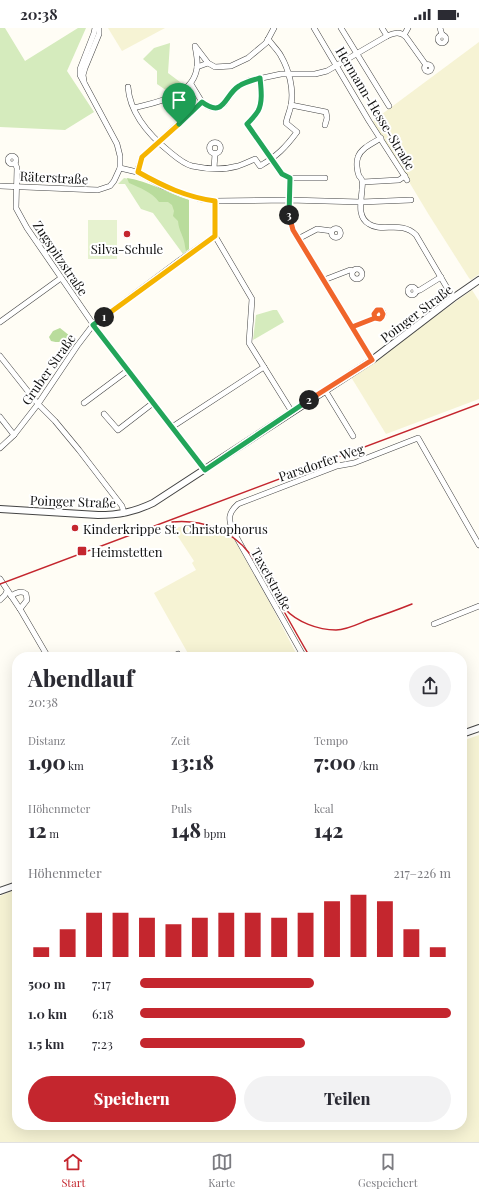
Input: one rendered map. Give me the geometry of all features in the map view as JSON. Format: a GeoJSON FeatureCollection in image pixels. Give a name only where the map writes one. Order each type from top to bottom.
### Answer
{"type":"FeatureCollection","features":[{"type":"Feature","properties":{"kind":"street"},"geometry":{"type":"LineString","coordinates":[[95,28],[80,69],[80,75],[117,144],[120,156],[120,168],[138,172],[162,186],[181,193],[200,199],[215,201],[289,200],[361,202],[411,200]]}},
{"type":"Feature","properties":{"kind":"street"},"geometry":{"type":"LineString","coordinates":[[84,82],[84,71],[99,34],[99,28]]}},
{"type":"Feature","properties":{"kind":"street"},"geometry":{"type":"LineString","coordinates":[[134,108],[166,100],[192,84],[197,67],[195,46],[208,63],[215,67],[231,66],[248,58],[266,43],[274,28]]}},
{"type":"Feature","properties":{"kind":"street","name":"Hermann-Hesse-Straße"},"geometry":{"type":"LineString","coordinates":[[314,28],[406,178],[399,180],[363,182]]}},
{"type":"Feature","properties":{"kind":"street"},"geometry":{"type":"LineString","coordinates":[[340,28],[389,106]]}},
{"type":"Feature","properties":{"kind":"street"},"geometry":{"type":"LineString","coordinates":[[382,28],[387,36]]}},
{"type":"Feature","properties":{"kind":"street"},"geometry":{"type":"LineString","coordinates":[[404,35],[408,28]]}},
{"type":"Feature","properties":{"kind":"street"},"geometry":{"type":"LineString","coordinates":[[440,28],[442,35]]}},
{"type":"Feature","properties":{"kind":"street"},"geometry":{"type":"LineString","coordinates":[[192,84],[202,102],[212,108],[219,107],[224,104],[234,90],[248,81],[288,74],[315,74],[327,71],[387,36],[395,33],[404,35],[410,40],[426,65]]}},
{"type":"Feature","properties":{"kind":"street"},"geometry":{"type":"LineString","coordinates":[[128,87],[129,97],[143,126],[158,143],[186,164],[191,166],[221,169],[237,166],[255,159],[260,166],[272,159],[287,146],[297,132],[286,123],[291,105],[292,93],[288,74],[281,55],[268,39]]}},
{"type":"Feature","properties":{"kind":"street"},"geometry":{"type":"LineString","coordinates":[[197,67],[208,63]]}},
{"type":"Feature","properties":{"kind":"street"},"geometry":{"type":"LineString","coordinates":[[260,78],[260,107],[247,124],[282,174],[290,178],[325,178]]}},
{"type":"Feature","properties":{"kind":"street"},"geometry":{"type":"LineString","coordinates":[[138,172],[142,157],[202,102]]}},
{"type":"Feature","properties":{"kind":"street"},"geometry":{"type":"LineString","coordinates":[[291,105],[326,112],[327,118],[325,125]]}},
{"type":"Feature","properties":{"kind":"street"},"geometry":{"type":"LineString","coordinates":[[381,138],[362,151],[357,158],[357,166],[363,182],[360,210],[369,224],[375,227],[405,228],[410,229],[416,234],[453,298]]}},
{"type":"Feature","properties":{"kind":"street"},"geometry":{"type":"LineString","coordinates":[[214,168],[215,154]]}},
{"type":"Feature","properties":{"kind":"street","name":"Zugspitzstraße"},"geometry":{"type":"LineString","coordinates":[[15,163],[17,168],[15,204],[17,211],[36,242],[93,325],[205,470]]}},
{"type":"Feature","properties":{"kind":"street","name":"Räterstraße"},"geometry":{"type":"LineString","coordinates":[[0,186],[98,190],[110,186],[120,168]]}},
{"type":"Feature","properties":{"kind":"street"},"geometry":{"type":"LineString","coordinates":[[290,178],[289,212],[293,230],[372,360]]}},
{"type":"Feature","properties":{"kind":"street"},"geometry":{"type":"LineString","coordinates":[[215,201],[215,236],[252,299],[249,343],[292,412]]}},
{"type":"Feature","properties":{"kind":"street"},"geometry":{"type":"LineString","coordinates":[[298,238],[316,229],[332,231]]}},
{"type":"Feature","properties":{"kind":"street","name":"Gruber Straße"},"geometry":{"type":"LineString","coordinates":[[0,448],[14,435],[38,404],[93,325],[215,236]]}},
{"type":"Feature","properties":{"kind":"street"},"geometry":{"type":"LineString","coordinates":[[324,280],[350,270],[353,271]]}},
{"type":"Feature","properties":{"kind":"street"},"geometry":{"type":"LineString","coordinates":[[416,291],[441,277]]}},
{"type":"Feature","properties":{"kind":"street"},"geometry":{"type":"LineString","coordinates":[[0,322],[61,278]]}},
{"type":"Feature","properties":{"kind":"street","name":"Poinger Straße"},"geometry":{"type":"LineString","coordinates":[[0,509],[98,515],[124,513],[153,503],[372,360],[479,280]]}},
{"type":"Feature","properties":{"kind":"street"},"geometry":{"type":"LineString","coordinates":[[352,327],[375,318]]}},
{"type":"Feature","properties":{"kind":"street"},"geometry":{"type":"LineString","coordinates":[[0,356],[38,404],[55,421],[113,494],[122,506],[124,513]]}},
{"type":"Feature","properties":{"kind":"street"},"geometry":{"type":"LineString","coordinates":[[172,427],[264,367]]}},
{"type":"Feature","properties":{"kind":"street"},"geometry":{"type":"LineString","coordinates":[[84,403],[128,370]]}},
{"type":"Feature","properties":{"kind":"street"},"geometry":{"type":"LineString","coordinates":[[325,390],[354,436]]}},
{"type":"Feature","properties":{"kind":"street"},"geometry":{"type":"LineString","coordinates":[[104,414],[118,430],[153,403]]}},
{"type":"Feature","properties":{"kind":"street"},"geometry":{"type":"LineString","coordinates":[[0,417],[14,435]]}},
{"type":"Feature","properties":{"kind":"street","name":"Parsdorfer Weg"},"geometry":{"type":"LineString","coordinates":[[232,509],[238,504],[334,467],[354,463],[418,438],[479,545]]}},
{"type":"Feature","properties":{"kind":"street","name":"Taxetstraße"},"geometry":{"type":"LineString","coordinates":[[232,509],[230,524],[233,531],[301,652]]}},
{"type":"Feature","properties":{"kind":"street"},"geometry":{"type":"LineString","coordinates":[[0,579],[45,652]]}},
{"type":"Feature","properties":{"kind":"street"},"geometry":{"type":"LineString","coordinates":[[0,600],[7,590]]}},
{"type":"Feature","properties":{"kind":"street"},"geometry":{"type":"LineString","coordinates":[[11,596],[20,592],[26,594],[27,600],[20,610]]}},
{"type":"Feature","properties":{"kind":"street"},"geometry":{"type":"LineString","coordinates":[[434,624],[479,606]]}},
{"type":"Feature","properties":{"kind":"street"},"geometry":{"type":"LineString","coordinates":[[467,732],[479,728]]}},
{"type":"Feature","properties":{"kind":"street"},"geometry":{"type":"LineString","coordinates":[[0,891],[12,887]]}},
{"type":"Feature","properties":{"kind":"shaded area"},"geometry":{"type":"Polygon","coordinates":[[[108,28],[165,28],[122,51],[108,28]]]}},
{"type":"Feature","properties":{"kind":"shaded area"},"geometry":{"type":"Polygon","coordinates":[[[479,42],[479,274],[471,280],[429,215],[373,122],[479,42]]]}},
{"type":"Feature","properties":{"kind":"shaded area"},"geometry":{"type":"Polygon","coordinates":[[[472,290],[479,301],[479,399],[386,434],[351,377],[472,290]]]}},
{"type":"Feature","properties":{"kind":"shaded area"},"geometry":{"type":"Polygon","coordinates":[[[183,526],[199,528],[234,539],[295,652],[187,652],[154,593],[196,570],[192,563],[194,561],[173,529],[183,526]]]}},
{"type":"Feature","properties":{"kind":"shaded area"},"geometry":{"type":"Polygon","coordinates":[[[479,735],[479,1142],[0,1142],[0,896],[12,891],[12,1130],[467,1130],[467,739],[479,735]]]}},
{"type":"Feature","properties":{"kind":"green space"},"geometry":{"type":"Polygon","coordinates":[[[0,28],[5,28],[25,61],[78,28],[86,28],[67,71],[94,112],[65,130],[0,127],[0,28]]]}},
{"type":"Feature","properties":{"kind":"green space"},"geometry":{"type":"Polygon","coordinates":[[[170,43],[168,73],[184,85],[173,95],[157,84],[157,71],[143,59],[154,48],[170,43]]]}},
{"type":"Feature","properties":{"kind":"green space"},"geometry":{"type":"Polygon","coordinates":[[[124,178],[149,184],[189,200],[189,249],[183,254],[153,213],[141,209],[125,184],[118,184],[124,178]]]}},
{"type":"Feature","properties":{"kind":"green space"},"geometry":{"type":"Polygon","coordinates":[[[127,178],[150,184],[189,200],[189,249],[186,251],[178,221],[173,216],[174,211],[172,205],[168,202],[159,202],[149,193],[129,183],[127,178]]]}},
{"type":"Feature","properties":{"kind":"green space"},"geometry":{"type":"Polygon","coordinates":[[[88,220],[117,220],[117,259],[88,259],[88,220]]]}},
{"type":"Feature","properties":{"kind":"green space"},"geometry":{"type":"Polygon","coordinates":[[[277,310],[284,322],[253,340],[256,315],[277,310]]]}},
{"type":"Feature","properties":{"kind":"green space"},"geometry":{"type":"Polygon","coordinates":[[[60,328],[70,336],[72,341],[69,343],[51,341],[49,337],[53,331],[60,328]]]}},
{"type":"Feature","properties":{"kind":"railway"},"geometry":{"type":"LineString","coordinates":[[0,584],[479,404]]}},
{"type":"Feature","properties":{"kind":"railway"},"geometry":{"type":"LineString","coordinates":[[172,522],[194,522],[205,524],[234,538],[243,546],[260,569],[307,652]]}},
{"type":"Feature","properties":{"kind":"railway"},"geometry":{"type":"LineString","coordinates":[[285,609],[296,618],[315,627],[329,630],[340,630],[412,604]]}},
{"type":"Feature","properties":{"kind":"place","name":"Silva-Schule"},"geometry":{"type":"Point","coordinates":[127,234]}},
{"type":"Feature","properties":{"kind":"place","name":"Kinderkrippe St. Christophorus"},"geometry":{"type":"Point","coordinates":[75,528]}},
{"type":"Feature","properties":{"kind":"place","name":"Heimstetten"},"geometry":{"type":"Point","coordinates":[82,551]}},
{"type":"Feature","properties":{"kind":"route"},"geometry":{"type":"LineString","coordinates":[[179,124],[142,157],[138,172],[162,186],[200,199],[215,201],[215,236],[180,260],[93,325],[205,470],[372,360],[352,327],[375,318],[374,314],[377,310],[381,310],[383,312],[383,316],[380,319],[375,318],[352,327],[293,230],[289,212],[290,178],[282,174],[247,124],[260,107],[260,78],[248,81],[239,86],[234,90],[224,104],[219,107],[212,108],[202,102],[179,124]]}}]}
